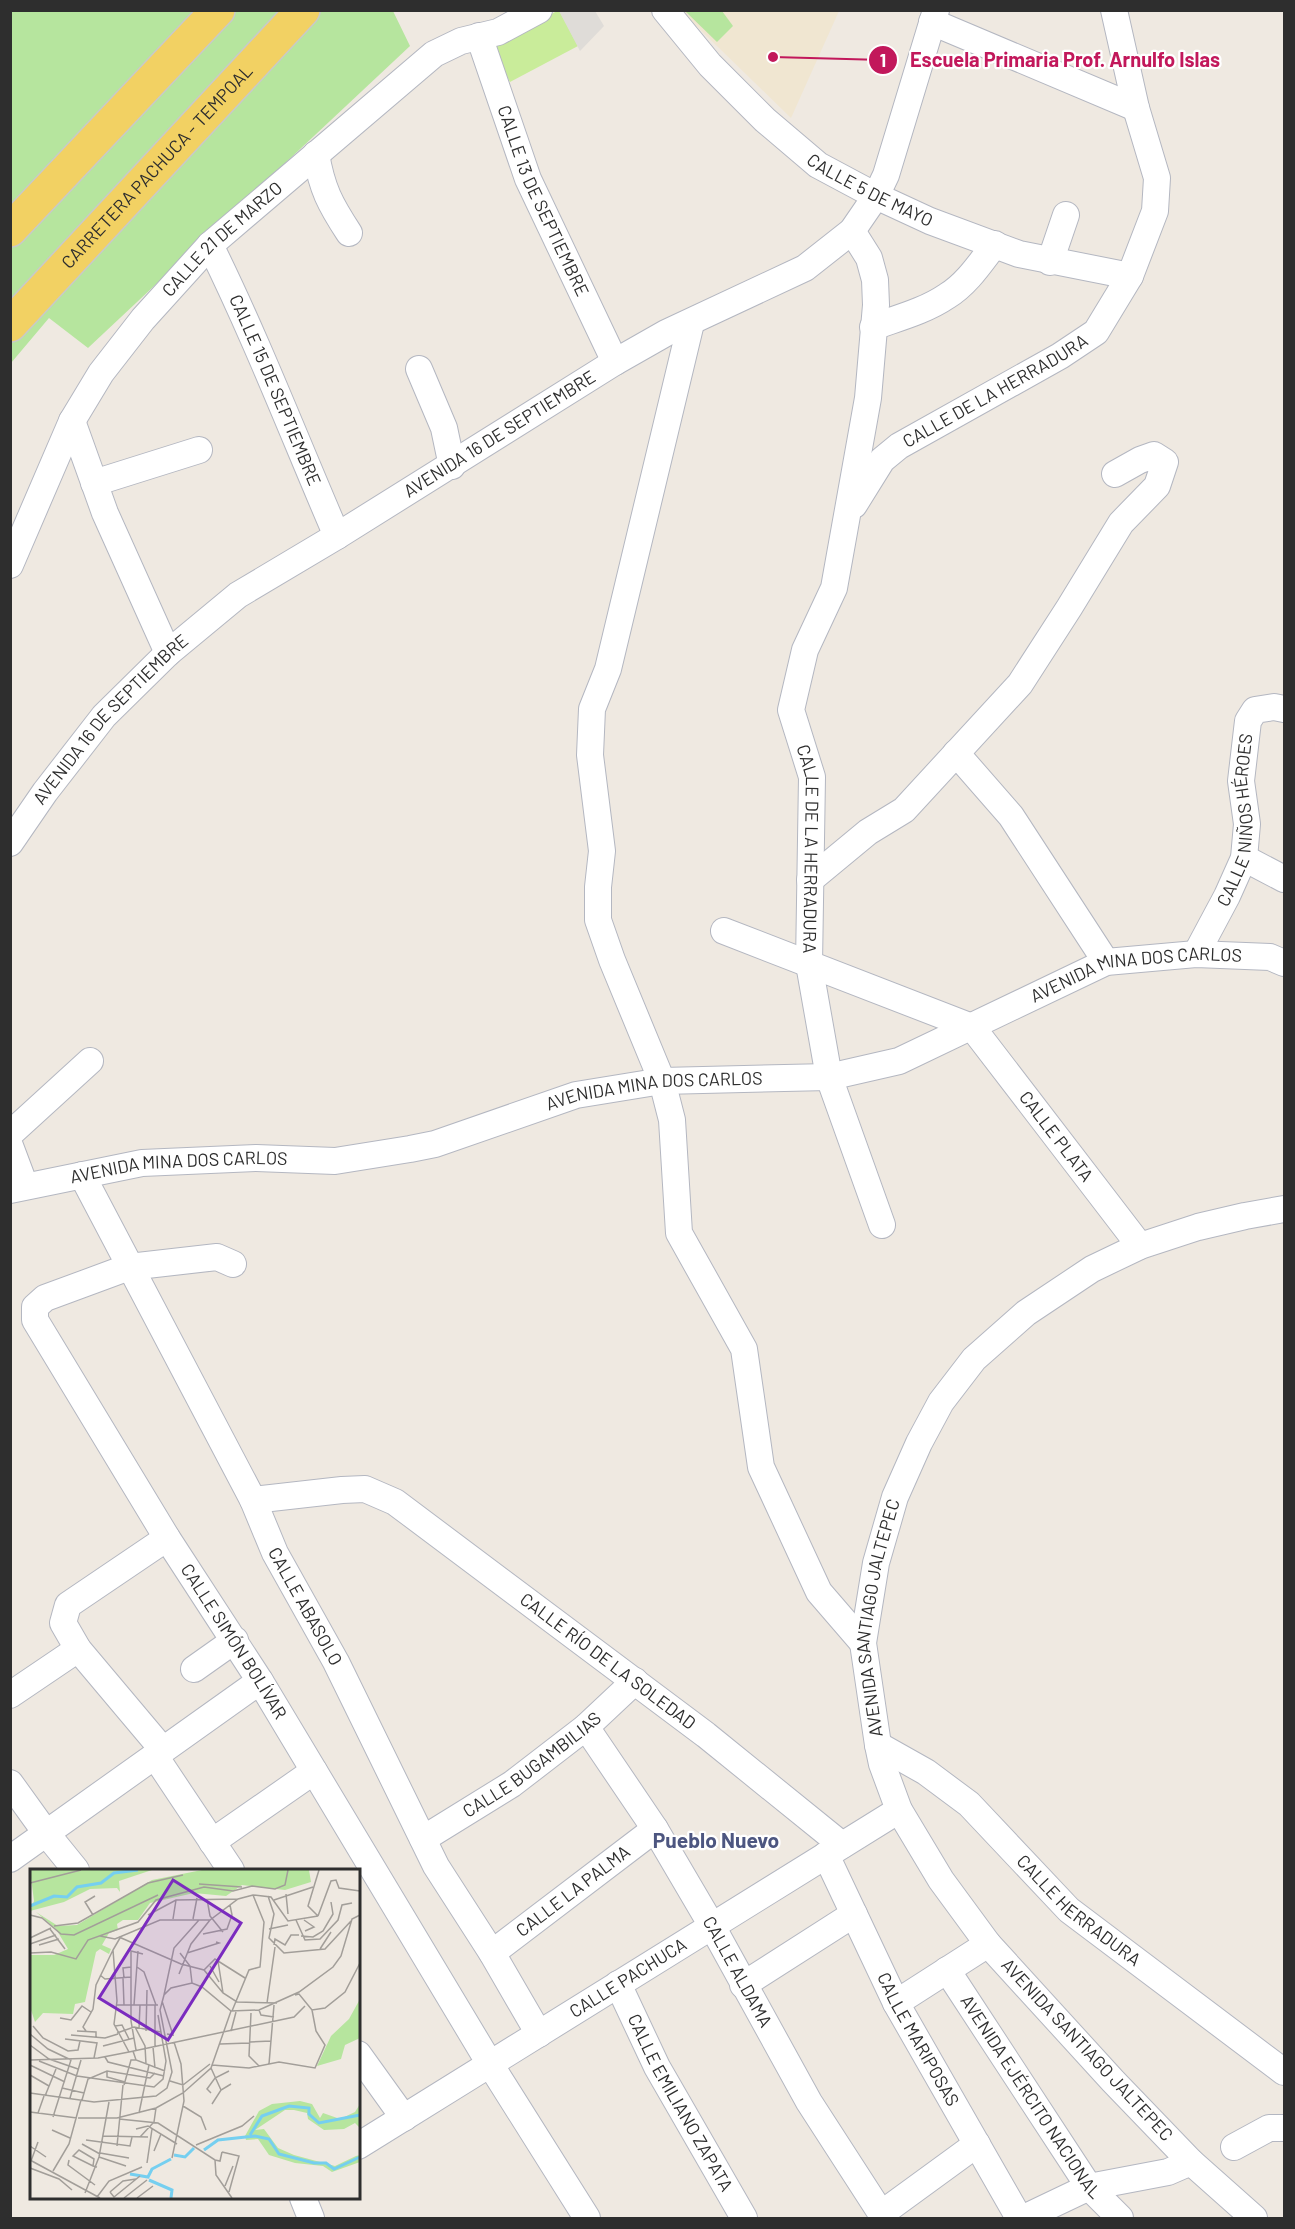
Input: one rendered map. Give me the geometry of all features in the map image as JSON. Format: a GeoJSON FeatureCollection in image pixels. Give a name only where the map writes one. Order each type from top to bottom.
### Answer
{"type":"FeatureCollection","features":[{"type":"Feature","properties":{"kind":"main road"},"geometry":{"type":"LineString","coordinates":[[10,230],[218,10]]}},
{"type":"Feature","properties":{"kind":"main road","name":"CARRETERA PACHUCA - TEMPOAL"},"geometry":{"type":"LineString","coordinates":[[10,324],[303,10]]}},
{"type":"Feature","properties":{"kind":"street","name":"CALLE 21 DE MARZO"},"geometry":{"type":"LineString","coordinates":[[10,566],[72,421],[101,373],[143,319],[210,244],[434,54],[461,41],[498,32],[539,10]]}},
{"type":"Feature","properties":{"kind":"street","name":"CALLE 5 DE MAYO"},"geometry":{"type":"LineString","coordinates":[[665,10],[710,65],[765,120],[818,165],[930,221],[1019,254],[1050,262],[1130,276]]}},
{"type":"Feature","properties":{"kind":"street","name":"CALLE DE LA HERRADURA"},"geometry":{"type":"LineString","coordinates":[[845,521],[882,460],[899,446],[1060,356],[1096,332],[1130,276],[1155,212],[1157,178],[1136,108],[1114,10]]}},
{"type":"Feature","properties":{"kind":"street","name":"AVENIDA 16 DE SEPTIEMBRE"},"geometry":{"type":"LineString","coordinates":[[10,843],[45,792],[104,716],[168,652],[238,595],[452,466],[615,362],[666,333],[805,268],[852,231],[876,196],[886,175],[934,16]]}},
{"type":"Feature","properties":{"kind":"street"},"geometry":{"type":"LineString","coordinates":[[934,16],[1136,108]]}},
{"type":"Feature","properties":{"kind":"street","name":"CALLE 13 DE SEPTIEMBRE"},"geometry":{"type":"LineString","coordinates":[[478,36],[528,179],[615,362]]}},
{"type":"Feature","properties":{"kind":"street"},"geometry":{"type":"LineString","coordinates":[[316,154],[321,181],[330,204],[349,233]]}},
{"type":"Feature","properties":{"kind":"street"},"geometry":{"type":"LineString","coordinates":[[1050,262],[1066,215]]}},
{"type":"Feature","properties":{"kind":"street","name":"CALLE DE LA HERRADURA"},"geometry":{"type":"LineString","coordinates":[[852,231],[869,258],[875,280],[876,305],[868,398],[834,588],[805,651],[791,710],[812,777],[809,964],[829,1077],[882,1225]]}},
{"type":"Feature","properties":{"kind":"street","name":"CALLE 15 DE SEPTIEMBRE"},"geometry":{"type":"LineString","coordinates":[[210,244],[241,306],[288,424],[337,536]]}},
{"type":"Feature","properties":{"kind":"street"},"geometry":{"type":"LineString","coordinates":[[873,327],[922,309],[948,296],[974,272],[995,244]]}},
{"type":"Feature","properties":{"kind":"street"},"geometry":{"type":"LineString","coordinates":[[691,322],[608,669],[592,709],[590,755],[602,851],[598,887],[598,920],[662,1081],[672,1120],[679,1233],[744,1349],[761,1467],[819,1592],[863,1643]]}},
{"type":"Feature","properties":{"kind":"street"},"geometry":{"type":"LineString","coordinates":[[419,369],[444,428],[452,466]]}},
{"type":"Feature","properties":{"kind":"street"},"geometry":{"type":"LineString","coordinates":[[72,421],[105,513],[168,652]]}},
{"type":"Feature","properties":{"kind":"street"},"geometry":{"type":"LineString","coordinates":[[94,483],[199,450]]}},
{"type":"Feature","properties":{"kind":"street"},"geometry":{"type":"LineString","coordinates":[[810,879],[868,832],[904,810],[1020,684],[1070,608],[1121,523],[1157,486],[1165,462],[1154,455],[1115,474]]}},
{"type":"Feature","properties":{"kind":"street","name":"CALLE NIÑOS HÉROES"},"geometry":{"type":"LineString","coordinates":[[1196,954],[1244,858],[1247,824],[1240,781],[1248,721],[1255,710],[1274,707],[1284,709]]}},
{"type":"Feature","properties":{"kind":"street"},"geometry":{"type":"LineString","coordinates":[[956,753],[1011,816],[1106,962]]}},
{"type":"Feature","properties":{"kind":"street"},"geometry":{"type":"LineString","coordinates":[[1244,858],[1284,879]]}},
{"type":"Feature","properties":{"kind":"street"},"geometry":{"type":"LineString","coordinates":[[724,931],[972,1027]]}},
{"type":"Feature","properties":{"kind":"street","name":"AVENIDA MINA DOS CARLOS"},"geometry":{"type":"LineString","coordinates":[[18,1188],[142,1163],[255,1158],[335,1161],[435,1144],[576,1095],[662,1081],[829,1077],[899,1060],[1106,962],[1196,954],[1270,957],[1284,963]]}},
{"type":"Feature","properties":{"kind":"street","name":"CALLE PLATA"},"geometry":{"type":"LineString","coordinates":[[972,1027],[1140,1246]]}},
{"type":"Feature","properties":{"kind":"street"},"geometry":{"type":"LineString","coordinates":[[10,1134],[90,1061]]}},
{"type":"Feature","properties":{"kind":"street"},"geometry":{"type":"LineString","coordinates":[[10,1146],[18,1188]]}},
{"type":"Feature","properties":{"kind":"street","name":"CALLE ABASOLO"},"geometry":{"type":"LineString","coordinates":[[82,1175],[253,1500],[275,1553],[336,1662],[436,1866],[492,1953],[539,2034]]}},
{"type":"Feature","properties":{"kind":"street","name":"AVENIDA SANTIAGO JALTEPEC"},"geometry":{"type":"LineString","coordinates":[[1254,2218],[1191,2162],[1113,2081],[988,1944],[941,1880],[899,1810],[878,1745],[863,1643],[876,1563],[895,1497],[919,1443],[941,1402],[974,1359],[1026,1313],[1092,1269],[1140,1246],[1198,1227],[1284,1209]]}},
{"type":"Feature","properties":{"kind":"street","name":"CALLE SIMÓN BOLÍVAR"},"geometry":{"type":"LineString","coordinates":[[233,1264],[217,1257],[129,1267],[45,1298],[35,1307],[35,1320],[167,1538],[235,1640],[490,2064],[588,2218]]}},
{"type":"Feature","properties":{"kind":"street","name":"CALLE RÍO DE LA SOLEDAD"},"geometry":{"type":"LineString","coordinates":[[253,1500],[342,1490],[365,1490],[395,1502],[706,1735],[834,1850]]}},
{"type":"Feature","properties":{"kind":"street"},"geometry":{"type":"LineString","coordinates":[[167,1538],[68,1605],[63,1623],[78,1649],[159,1753],[217,1860],[314,1771]]}},
{"type":"Feature","properties":{"kind":"street"},"geometry":{"type":"LineString","coordinates":[[194,1669],[235,1640]]}},
{"type":"Feature","properties":{"kind":"street"},"geometry":{"type":"LineString","coordinates":[[10,1695],[78,1649]]}},
{"type":"Feature","properties":{"kind":"street"},"geometry":{"type":"LineString","coordinates":[[10,1859],[260,1681]]}},
{"type":"Feature","properties":{"kind":"street","name":"CALLE BUGAMBILIAS"},"geometry":{"type":"LineString","coordinates":[[423,1839],[512,1784],[586,1727],[635,1681]]}},
{"type":"Feature","properties":{"kind":"street","name":"CALLE ALDAMA"},"geometry":{"type":"LineString","coordinates":[[586,1727],[655,1829],[712,1926],[809,2102],[883,2216]]}},
{"type":"Feature","properties":{"kind":"street","name":"CALLE HERRADURA"},"geometry":{"type":"LineString","coordinates":[[878,1745],[926,1772],[969,1804],[1069,1910],[1284,2072]]}},
{"type":"Feature","properties":{"kind":"street"},"geometry":{"type":"LineString","coordinates":[[10,1783],[75,1869]]}},
{"type":"Feature","properties":{"kind":"street","name":"CALLE PACHUCA"},"geometry":{"type":"LineString","coordinates":[[360,2145],[899,1810]]}},
{"type":"Feature","properties":{"kind":"street","name":"CALLE LA PALMA"},"geometry":{"type":"LineString","coordinates":[[492,1953],[655,1829]]}},
{"type":"Feature","properties":{"kind":"street","name":"CALLE MARIPOSAS"},"geometry":{"type":"LineString","coordinates":[[834,1850],[854,1914],[896,2003],[1018,2218]]}},
{"type":"Feature","properties":{"kind":"street"},"geometry":{"type":"LineString","coordinates":[[743,1985],[854,1914]]}},
{"type":"Feature","properties":{"kind":"street"},"geometry":{"type":"LineString","coordinates":[[896,2003],[988,1944]]}},
{"type":"Feature","properties":{"kind":"street","name":"AVENIDA EJÉRCITO NACIONAL"},"geometry":{"type":"LineString","coordinates":[[947,1970],[1089,2187],[1120,2218]]}},
{"type":"Feature","properties":{"kind":"street","name":"CALLE EMILIANO ZAPATA"},"geometry":{"type":"LineString","coordinates":[[618,1984],[657,2067],[744,2218]]}},
{"type":"Feature","properties":{"kind":"street"},"geometry":{"type":"LineString","coordinates":[[360,2057],[404,2118]]}},
{"type":"Feature","properties":{"kind":"street"},"geometry":{"type":"LineString","coordinates":[[1234,2147],[1269,2128],[1284,2128]]}},
{"type":"Feature","properties":{"kind":"street"},"geometry":{"type":"LineString","coordinates":[[883,2216],[977,2144]]}},
{"type":"Feature","properties":{"kind":"street"},"geometry":{"type":"LineString","coordinates":[[1024,2218],[1089,2187],[1168,2172],[1191,2162]]}},
{"type":"Feature","properties":{"kind":"street"},"geometry":{"type":"LineString","coordinates":[[303,2199],[311,2218]]}},
{"type":"Feature","properties":{"kind":"shaded area"},"geometry":{"type":"Polygon","coordinates":[[[559,11],[595,11],[604,26],[580,51],[559,11]]]}},
{"type":"Feature","properties":{"kind":"shaded area"},"geometry":{"type":"Polygon","coordinates":[[[681,11],[839,11],[791,118],[681,11]]]}},
{"type":"Feature","properties":{"kind":"green space"},"geometry":{"type":"Polygon","coordinates":[[[559,10],[578,46],[510,82],[491,46],[559,10]]]}},
{"type":"Feature","properties":{"kind":"green space"},"geometry":{"type":"Polygon","coordinates":[[[688,10],[722,11],[733,26],[717,42],[686,12],[688,10]]]}},
{"type":"Feature","properties":{"kind":"green space"},"geometry":{"type":"Polygon","coordinates":[[[11,11],[393,11],[410,46],[88,348],[49,318],[11,363],[11,11]]]}},
{"type":"Feature","properties":{"kind":"place","name":"Escuela Primaria Prof. Arnulfo Islas"},"geometry":{"type":"Point","coordinates":[773,57]}},
{"type":"Feature","properties":{"kind":"district","name":"Pueblo Nuevo"},"geometry":{"type":"Point","coordinates":[716,1841]}}]}
